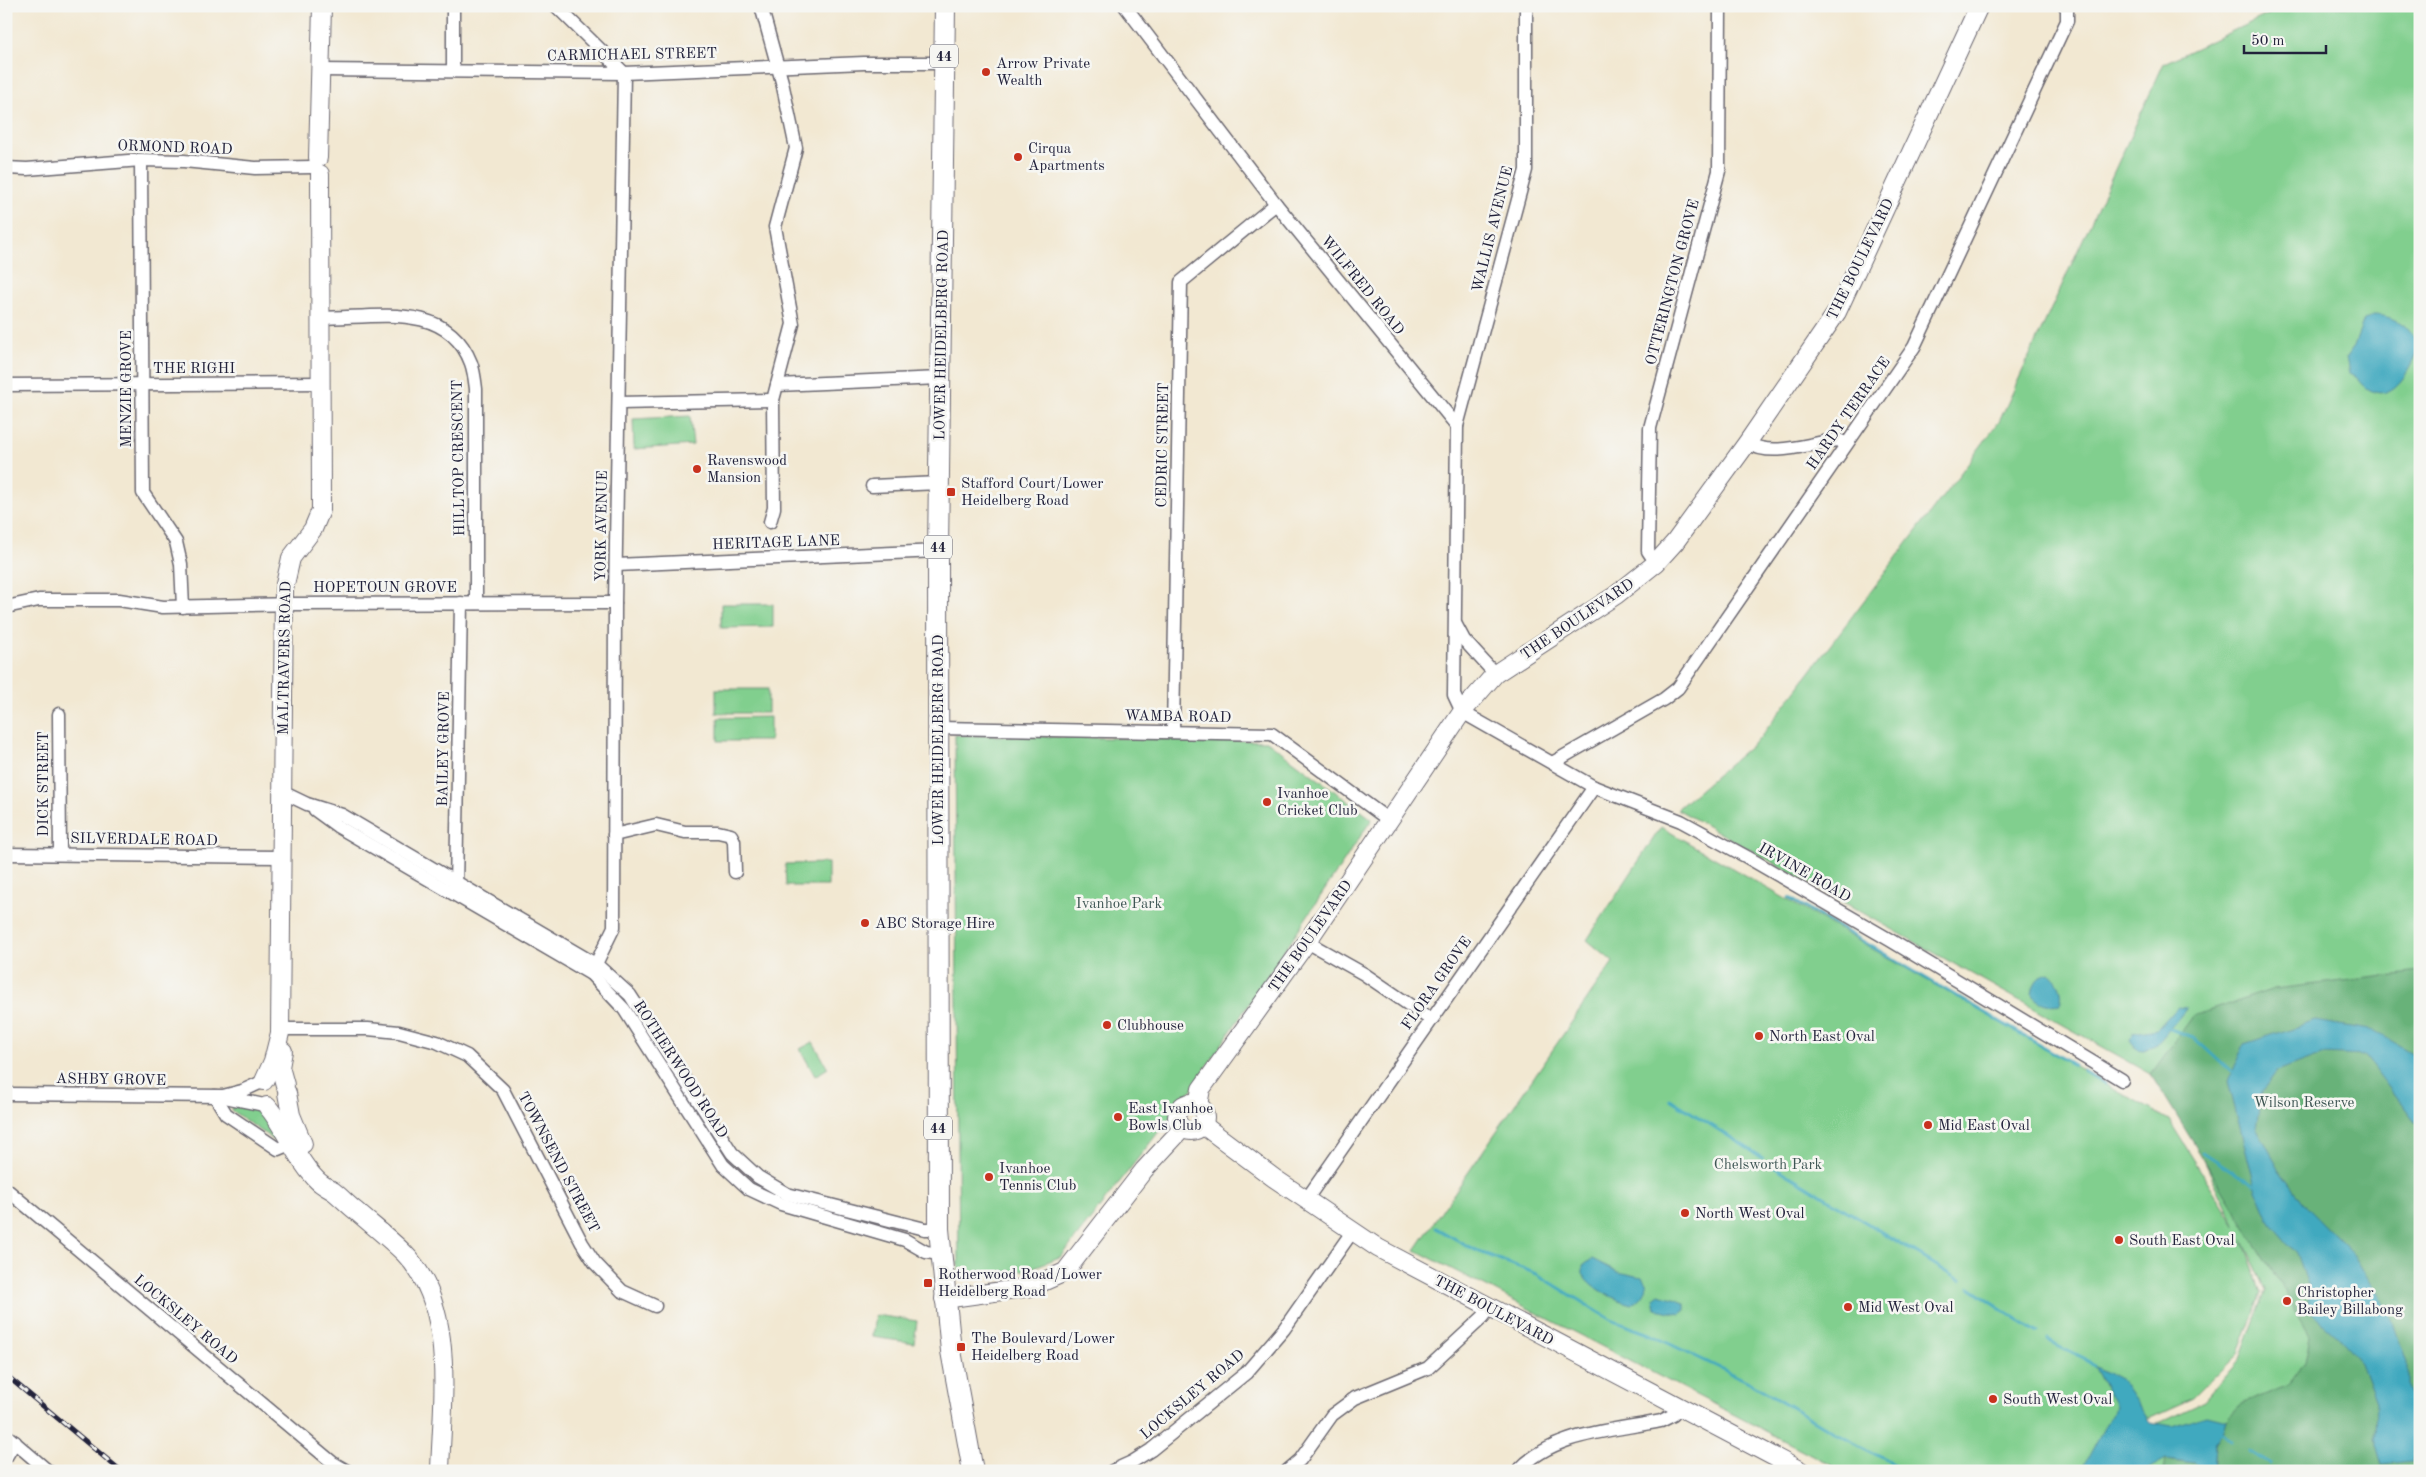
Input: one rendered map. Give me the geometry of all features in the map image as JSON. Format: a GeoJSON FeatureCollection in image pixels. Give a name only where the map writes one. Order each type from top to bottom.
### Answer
{"type":"FeatureCollection","features":[{"type":"Feature","properties":{"kind":"main road","name":"LOWER HEIDELBERG ROAD"},"geometry":{"type":"LineString","coordinates":[[945,6],[938,551],[939,1229],[944,1299],[951,1351],[973,1471]]}},
{"type":"Feature","properties":{"kind":"street","name":"MALTRAVERS ROAD"},"geometry":{"type":"LineString","coordinates":[[322,6],[317,166],[322,318],[322,510],[313,529],[291,558],[285,575],[283,604],[280,1031],[283,1049],[280,1070],[289,1108],[299,1136],[332,1191]]}},
{"type":"Feature","properties":{"kind":"street"},"geometry":{"type":"LineString","coordinates":[[453,70],[454,6]]}},
{"type":"Feature","properties":{"kind":"street"},"geometry":{"type":"LineString","coordinates":[[556,6],[624,73]]}},
{"type":"Feature","properties":{"kind":"street"},"geometry":{"type":"LineString","coordinates":[[761,6],[778,67],[796,148],[775,227],[793,324],[773,400],[774,508],[770,522]]}},
{"type":"Feature","properties":{"kind":"street","name":"WILFRED ROAD"},"geometry":{"type":"LineString","coordinates":[[1125,6],[1276,204],[1457,426]]}},
{"type":"Feature","properties":{"kind":"street","name":"WALLIS AVENUE"},"geometry":{"type":"LineString","coordinates":[[1457,426],[1526,170],[1526,6]]}},
{"type":"Feature","properties":{"kind":"street","name":"OTTERINGTON GROVE"},"geometry":{"type":"LineString","coordinates":[[1656,563],[1648,551],[1650,428],[1719,171],[1720,6]]}},
{"type":"Feature","properties":{"kind":"street","name":"THE BOULEVARD"},"geometry":{"type":"LineString","coordinates":[[1198,1105],[1201,1089],[1307,942],[1462,712],[1495,674],[1616,595],[1656,563],[1675,542],[1747,443],[1837,312],[1979,6]]}},
{"type":"Feature","properties":{"kind":"street","name":"HARDY TERRACE"},"geometry":{"type":"LineString","coordinates":[[1554,762],[1664,699],[1678,688],[1845,443],[1914,347],[2067,21],[2068,10],[2065,6]]}},
{"type":"Feature","properties":{"kind":"street","name":"CARMICHAEL STREET"},"geometry":{"type":"LineString","coordinates":[[320,70],[624,73],[864,63],[944,63]]}},
{"type":"Feature","properties":{"kind":"street","name":"YORK AVENUE"},"geometry":{"type":"LineString","coordinates":[[594,969],[614,927],[615,604],[624,73]]}},
{"type":"Feature","properties":{"kind":"street","name":"ORMOND ROAD"},"geometry":{"type":"LineString","coordinates":[[6,168],[27,169],[141,160],[184,161],[255,168],[317,166]]}},
{"type":"Feature","properties":{"kind":"street","name":"MENZIE GROVE"},"geometry":{"type":"LineString","coordinates":[[141,160],[143,493],[176,542],[181,564],[183,607]]}},
{"type":"Feature","properties":{"kind":"street","name":"CEDRIC STREET"},"geometry":{"type":"LineString","coordinates":[[1173,732],[1181,282],[1276,204]]}},
{"type":"Feature","properties":{"kind":"street","name":"HILLTOP CRESCENT"},"geometry":{"type":"LineString","coordinates":[[322,318],[414,316],[441,325],[459,342],[471,363],[476,389],[476,603]]}},
{"type":"Feature","properties":{"kind":"street"},"geometry":{"type":"LineString","coordinates":[[777,385],[940,378]]}},
{"type":"Feature","properties":{"kind":"street","name":"THE RIGHI"},"geometry":{"type":"LineString","coordinates":[[6,385],[322,383]]}},
{"type":"Feature","properties":{"kind":"street"},"geometry":{"type":"LineString","coordinates":[[619,403],[773,400]]}},
{"type":"Feature","properties":{"kind":"street"},"geometry":{"type":"LineString","coordinates":[[1457,426],[1454,695],[1462,712]]}},
{"type":"Feature","properties":{"kind":"street"},"geometry":{"type":"LineString","coordinates":[[1747,443],[1760,450],[1838,440],[1845,443]]}},
{"type":"Feature","properties":{"kind":"street"},"geometry":{"type":"LineString","coordinates":[[872,486],[939,483]]}},
{"type":"Feature","properties":{"kind":"street","name":"HERITAGE LANE"},"geometry":{"type":"LineString","coordinates":[[616,565],[938,551]]}},
{"type":"Feature","properties":{"kind":"street","name":"HOPETOUN GROVE"},"geometry":{"type":"LineString","coordinates":[[6,607],[39,600],[119,600],[163,607],[283,604],[615,604]]}},
{"type":"Feature","properties":{"kind":"street","name":"BAILEY GROVE"},"geometry":{"type":"LineString","coordinates":[[456,888],[461,603]]}},
{"type":"Feature","properties":{"kind":"street"},"geometry":{"type":"LineString","coordinates":[[1456,625],[1464,640],[1495,674]]}},
{"type":"Feature","properties":{"kind":"street","name":"IRVINE ROAD"},"geometry":{"type":"LineString","coordinates":[[1462,712],[1554,762],[1594,787],[1681,821],[1747,857],[1890,940],[2122,1080]]}},
{"type":"Feature","properties":{"kind":"street","name":"DICK STREET"},"geometry":{"type":"LineString","coordinates":[[59,714],[60,854]]}},
{"type":"Feature","properties":{"kind":"street","name":"WAMBA ROAD"},"geometry":{"type":"LineString","coordinates":[[938,728],[1272,734],[1390,821]]}},
{"type":"Feature","properties":{"kind":"street","name":"FLORA GROVE"},"geometry":{"type":"LineString","coordinates":[[1306,1200],[1430,1019],[1594,787]]}},
{"type":"Feature","properties":{"kind":"street","name":"ROTHERWOOD ROAD"},"geometry":{"type":"LineString","coordinates":[[282,792],[307,804],[336,826],[456,888],[594,969],[630,995],[732,1153],[758,1177],[787,1194],[925,1229],[939,1229]]}},
{"type":"Feature","properties":{"kind":"street"},"geometry":{"type":"LineString","coordinates":[[614,835],[656,825],[686,832],[718,832],[731,835],[734,841],[735,872]]}},
{"type":"Feature","properties":{"kind":"street","name":"SILVERDALE ROAD"},"geometry":{"type":"LineString","coordinates":[[6,854],[281,857]]}},
{"type":"Feature","properties":{"kind":"street"},"geometry":{"type":"LineString","coordinates":[[1307,942],[1364,974],[1430,1019]]}},
{"type":"Feature","properties":{"kind":"street","name":"ROTHERWOOD ROAD"},"geometry":{"type":"LineString","coordinates":[[594,969],[624,1009],[723,1165],[749,1189],[782,1204],[905,1240],[926,1252],[940,1254]]}},
{"type":"Feature","properties":{"kind":"street","name":"TOWNSEND STREET"},"geometry":{"type":"LineString","coordinates":[[280,1031],[368,1029],[399,1032],[437,1042],[467,1056],[502,1090],[554,1186],[582,1243],[595,1263],[622,1290],[655,1306]]}},
{"type":"Feature","properties":{"kind":"street","name":"MALTRAVERS ROAD"},"geometry":{"type":"LineString","coordinates":[[264,1081],[273,1061],[280,1031]]}},
{"type":"Feature","properties":{"kind":"street"},"geometry":{"type":"LineString","coordinates":[[275,1078],[286,1089],[282,1104],[274,1107],[266,1105],[258,1094],[259,1087],[264,1081],[275,1078]]}},
{"type":"Feature","properties":{"kind":"street","name":"ASHBY GROVE"},"geometry":{"type":"LineString","coordinates":[[219,1096],[242,1091],[264,1081]]}},
{"type":"Feature","properties":{"kind":"street","name":"ASHBY GROVE"},"geometry":{"type":"LineString","coordinates":[[6,1094],[219,1096],[266,1105]]}},
{"type":"Feature","properties":{"kind":"street"},"geometry":{"type":"LineString","coordinates":[[219,1096],[226,1114],[278,1149],[290,1144]]}},
{"type":"Feature","properties":{"kind":"street"},"geometry":{"type":"LineString","coordinates":[[1188,1103],[1198,1105],[1205,1116],[1203,1125],[1191,1132],[1182,1129],[1177,1121],[1180,1108],[1188,1103]]}},
{"type":"Feature","properties":{"kind":"street","name":"MALTRAVERS ROAD"},"geometry":{"type":"LineString","coordinates":[[266,1105],[278,1120],[290,1144],[315,1179],[332,1191],[405,1254],[422,1275],[432,1295],[440,1328],[442,1360],[440,1471]]}},
{"type":"Feature","properties":{"kind":"street","name":"THE BOULEVARD"},"geometry":{"type":"LineString","coordinates":[[1203,1125],[1352,1232],[1407,1265],[1801,1471]]}},
{"type":"Feature","properties":{"kind":"street"},"geometry":{"type":"LineString","coordinates":[[944,1299],[1031,1286],[1065,1272],[1075,1262],[1144,1170],[1182,1129]]}},
{"type":"Feature","properties":{"kind":"street","name":"LOCKSLEY ROAD"},"geometry":{"type":"LineString","coordinates":[[6,1190],[333,1463],[347,1471]]}},
{"type":"Feature","properties":{"kind":"street","name":"LOCKSLEY ROAD"},"geometry":{"type":"LineString","coordinates":[[1112,1471],[1151,1450],[1246,1373],[1284,1329],[1352,1232]]}},
{"type":"Feature","properties":{"kind":"street"},"geometry":{"type":"LineString","coordinates":[[1287,1471],[1300,1460],[1332,1415],[1355,1398],[1428,1368],[1484,1317],[1490,1308]]}},
{"type":"Feature","properties":{"kind":"street"},"geometry":{"type":"LineString","coordinates":[[1518,1471],[1539,1453],[1553,1445],[1571,1439],[1661,1422],[1673,1415],[1679,1407]]}},
{"type":"Feature","properties":{"kind":"street"},"geometry":{"type":"LineString","coordinates":[[6,1457],[11,1439],[48,1471]]}},
{"type":"Feature","properties":{"kind":"green space","name":"Chelsworth Park"},"geometry":{"type":"Polygon","coordinates":[[[2286,6],[2420,6],[2420,1471],[2093,1471],[2120,1440],[2204,1401],[2240,1359],[2266,1289],[2243,1241],[2262,1292],[2238,1353],[2193,1398],[2117,1432],[2086,1471],[1843,1471],[1415,1250],[1613,962],[1587,940],[1661,827],[2169,1120],[2236,1227],[2187,1125],[2151,1074],[1677,809],[1760,738],[1999,422],[2164,63],[2286,6]]]}},
{"type":"Feature","properties":{"kind":"green space"},"geometry":{"type":"Polygon","coordinates":[[[690,416],[693,445],[634,449],[633,419],[690,416]]]}},
{"type":"Feature","properties":{"kind":"green space"},"geometry":{"type":"Polygon","coordinates":[[[721,604],[773,604],[773,627],[721,628],[721,604]]]}},
{"type":"Feature","properties":{"kind":"green space"},"geometry":{"type":"Polygon","coordinates":[[[716,689],[768,689],[768,713],[716,713],[716,689]]]}},
{"type":"Feature","properties":{"kind":"green space"},"geometry":{"type":"Polygon","coordinates":[[[770,717],[770,741],[718,741],[718,718],[770,717]]]}},
{"type":"Feature","properties":{"kind":"green space","name":"Ivanhoe Park"},"geometry":{"type":"Polygon","coordinates":[[[955,735],[1267,741],[1372,819],[1192,1089],[1062,1256],[1027,1270],[959,1276],[955,735]]]}},
{"type":"Feature","properties":{"kind":"green space"},"geometry":{"type":"Polygon","coordinates":[[[828,863],[828,886],[786,886],[785,864],[828,863]]]}},
{"type":"Feature","properties":{"kind":"green space","name":"Wilson Reserve"},"geometry":{"type":"Polygon","coordinates":[[[2420,972],[2420,1471],[2213,1471],[2215,1444],[2222,1433],[2226,1420],[2241,1404],[2288,1385],[2305,1361],[2310,1337],[2281,1285],[2151,1074],[2193,1016],[2274,989],[2420,972]]]}},
{"type":"Feature","properties":{"kind":"green space"},"geometry":{"type":"Polygon","coordinates":[[[813,1042],[828,1068],[815,1076],[800,1049],[813,1042]]]}},
{"type":"Feature","properties":{"kind":"green space"},"geometry":{"type":"Polygon","coordinates":[[[232,1106],[260,1110],[284,1140],[278,1143],[231,1110],[232,1106]]]}},
{"type":"Feature","properties":{"kind":"green space"},"geometry":{"type":"Polygon","coordinates":[[[875,1315],[917,1321],[914,1343],[872,1337],[875,1315]]]}},
{"type":"Feature","properties":{"kind":"green space"},"geometry":{"type":"Polygon","coordinates":[[[2166,1459],[2195,1463],[2205,1471],[2164,1471],[2166,1459]]]}},
{"type":"Feature","properties":{"kind":"water"},"geometry":{"type":"Polygon","coordinates":[[[2373,315],[2389,317],[2401,323],[2411,332],[2419,346],[2402,380],[2387,392],[2379,393],[2370,390],[2349,373],[2346,357],[2354,346],[2364,320],[2373,315]]]}},
{"type":"Feature","properties":{"kind":"water"},"geometry":{"type":"Polygon","coordinates":[[[2049,973],[2060,987],[2060,1004],[2045,1004],[2032,995],[2036,981],[2041,976],[2049,973]]]}},
{"type":"Feature","properties":{"kind":"water"},"geometry":{"type":"Polygon","coordinates":[[[2177,1007],[2187,1008],[2157,1044],[2144,1050],[2137,1049],[2130,1040],[2133,1033],[2157,1029],[2177,1007]]]}},
{"type":"Feature","properties":{"kind":"water"},"geometry":{"type":"Polygon","coordinates":[[[2315,1021],[2375,1031],[2420,1058],[2420,1129],[2365,1056],[2323,1054],[2277,1071],[2262,1091],[2256,1127],[2280,1170],[2306,1206],[2353,1254],[2390,1314],[2407,1363],[2407,1388],[2420,1424],[2412,1461],[2383,1464],[2375,1437],[2376,1403],[2361,1363],[2337,1336],[2309,1311],[2308,1285],[2297,1254],[2271,1224],[2255,1186],[2228,1081],[2244,1044],[2315,1021]]]}},
{"type":"Feature","properties":{"kind":"water"},"geometry":{"type":"Polygon","coordinates":[[[1592,1259],[1618,1272],[1642,1277],[1647,1285],[1642,1296],[1632,1304],[1611,1297],[1592,1285],[1583,1274],[1583,1266],[1592,1259]]]}},
{"type":"Feature","properties":{"kind":"water"},"geometry":{"type":"Polygon","coordinates":[[[1659,1294],[1678,1299],[1685,1304],[1685,1310],[1680,1314],[1656,1309],[1654,1298],[1659,1294]]]}},
{"type":"Feature","properties":{"kind":"water"},"geometry":{"type":"Polygon","coordinates":[[[2094,1366],[2122,1381],[2150,1422],[2172,1426],[2206,1415],[2226,1420],[2222,1433],[2215,1444],[2213,1471],[2205,1471],[2195,1463],[2166,1459],[2144,1471],[2081,1471],[2115,1407],[2094,1366]]]}},
{"type":"Feature","properties":{"kind":"waterway"},"geometry":{"type":"LineString","coordinates":[[1789,898],[2074,1065]]}},
{"type":"Feature","properties":{"kind":"waterway"},"geometry":{"type":"LineString","coordinates":[[2170,1029],[2193,1037],[2232,1073]]}},
{"type":"Feature","properties":{"kind":"waterway"},"geometry":{"type":"LineString","coordinates":[[2084,1071],[2105,1084]]}},
{"type":"Feature","properties":{"kind":"waterway"},"geometry":{"type":"LineString","coordinates":[[1670,1099],[1763,1158]]}},
{"type":"Feature","properties":{"kind":"waterway"},"geometry":{"type":"LineString","coordinates":[[2203,1152],[2255,1186]]}},
{"type":"Feature","properties":{"kind":"waterway"},"geometry":{"type":"LineString","coordinates":[[1772,1165],[1960,1280]]}},
{"type":"Feature","properties":{"kind":"waterway"},"geometry":{"type":"LineString","coordinates":[[1436,1228],[1475,1250],[1537,1274],[1611,1320],[1649,1334],[1749,1382],[1837,1434],[1907,1471]]}},
{"type":"Feature","properties":{"kind":"waterway"},"geometry":{"type":"LineString","coordinates":[[1970,1287],[2038,1333]]}},
{"type":"Feature","properties":{"kind":"waterway"},"geometry":{"type":"LineString","coordinates":[[2047,1340],[2084,1358],[2094,1366]]}},
{"type":"Feature","properties":{"kind":"waterway"},"geometry":{"type":"LineString","coordinates":[[2222,1433],[2231,1441]]}},
{"type":"Feature","properties":{"kind":"waterway"},"geometry":{"type":"LineString","coordinates":[[2248,1451],[2270,1464]]}},
{"type":"Feature","properties":{"kind":"railway"},"geometry":{"type":"LineString","coordinates":[[6,1375],[121,1471]]}},
{"type":"Feature","properties":{"kind":"place","name":"Arrow Private Wealth"},"geometry":{"type":"Point","coordinates":[986,72]}},
{"type":"Feature","properties":{"kind":"place","name":"Cirqua Apartments"},"geometry":{"type":"Point","coordinates":[1018,157]}},
{"type":"Feature","properties":{"kind":"place","name":"Ravenswood Mansion"},"geometry":{"type":"Point","coordinates":[697,469]}},
{"type":"Feature","properties":{"kind":"place","name":"Stafford Court/Lower Heidelberg Road"},"geometry":{"type":"Point","coordinates":[951,492]}},
{"type":"Feature","properties":{"kind":"place","name":"Ivanhoe Cricket Club"},"geometry":{"type":"Point","coordinates":[1267,802]}},
{"type":"Feature","properties":{"kind":"place","name":"ABC Storage Hire"},"geometry":{"type":"Point","coordinates":[865,923]}},
{"type":"Feature","properties":{"kind":"place","name":"Clubhouse"},"geometry":{"type":"Point","coordinates":[1107,1025]}},
{"type":"Feature","properties":{"kind":"place","name":"North East Oval"},"geometry":{"type":"Point","coordinates":[1759,1036]}},
{"type":"Feature","properties":{"kind":"place","name":"East Ivanhoe Bowls Club"},"geometry":{"type":"Point","coordinates":[1118,1117]}},
{"type":"Feature","properties":{"kind":"place","name":"Mid East Oval"},"geometry":{"type":"Point","coordinates":[1928,1125]}},
{"type":"Feature","properties":{"kind":"place","name":"Ivanhoe Tennis Club"},"geometry":{"type":"Point","coordinates":[989,1177]}},
{"type":"Feature","properties":{"kind":"place","name":"North West Oval"},"geometry":{"type":"Point","coordinates":[1685,1213]}},
{"type":"Feature","properties":{"kind":"place","name":"South East Oval"},"geometry":{"type":"Point","coordinates":[2119,1240]}},
{"type":"Feature","properties":{"kind":"place","name":"Rotherwood Road/Lower Heidelberg Road"},"geometry":{"type":"Point","coordinates":[928,1283]}},
{"type":"Feature","properties":{"kind":"place","name":"Christopher Bailey Billabong"},"geometry":{"type":"Point","coordinates":[2287,1301]}},
{"type":"Feature","properties":{"kind":"place","name":"Mid West Oval"},"geometry":{"type":"Point","coordinates":[1848,1307]}},
{"type":"Feature","properties":{"kind":"place","name":"The Boulevard/Lower Heidelberg Road"},"geometry":{"type":"Point","coordinates":[961,1347]}},
{"type":"Feature","properties":{"kind":"place","name":"South West Oval"},"geometry":{"type":"Point","coordinates":[1993,1399]}}]}
